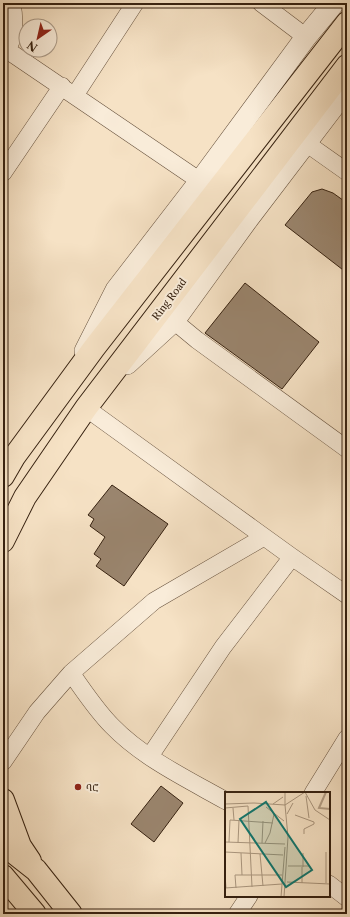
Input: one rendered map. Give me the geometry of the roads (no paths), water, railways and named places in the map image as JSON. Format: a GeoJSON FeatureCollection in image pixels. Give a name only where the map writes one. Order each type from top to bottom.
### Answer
{"type":"FeatureCollection","features":[{"type":"Feature","properties":{"kind":"highway"},"geometry":{"type":"LineString","coordinates":[[3,476],[14,457],[74,374],[347,24]]}},
{"type":"Feature","properties":{"kind":"highway","name":"Ring Road"},"geometry":{"type":"LineString","coordinates":[[3,541],[25,497],[86,408],[347,66]]}},
{"type":"Feature","properties":{"kind":"highway"},"geometry":{"type":"LineString","coordinates":[[3,800],[20,846],[36,870],[71,914]]}},
{"type":"Feature","properties":{"kind":"highway"},"geometry":{"type":"LineString","coordinates":[[3,844],[36,870]]}},
{"type":"Feature","properties":{"kind":"highway"},"geometry":{"type":"LineString","coordinates":[[3,876],[10,889],[35,914]]}},
{"type":"Feature","properties":{"kind":"street"},"geometry":{"type":"LineString","coordinates":[[12,3],[15,18],[13,36],[5,53],[68,90],[200,181]]}},
{"type":"Feature","properties":{"kind":"street"},"geometry":{"type":"LineString","coordinates":[[3,172],[134,3]]}},
{"type":"Feature","properties":{"kind":"street"},"geometry":{"type":"LineString","coordinates":[[261,3],[306,37]]}},
{"type":"Feature","properties":{"kind":"street"},"geometry":{"type":"LineString","coordinates":[[74,374],[116,290],[200,181],[306,37],[334,3]]}},
{"type":"Feature","properties":{"kind":"street"},"geometry":{"type":"LineString","coordinates":[[105,382],[174,321],[347,89]]}},
{"type":"Feature","properties":{"kind":"street"},"geometry":{"type":"LineString","coordinates":[[306,143],[347,172]]}},
{"type":"Feature","properties":{"kind":"street"},"geometry":{"type":"LineString","coordinates":[[174,321],[197,340],[347,450]]}},
{"type":"Feature","properties":{"kind":"street"},"geometry":{"type":"LineString","coordinates":[[86,408],[347,595]]}},
{"type":"Feature","properties":{"kind":"street"},"geometry":{"type":"LineString","coordinates":[[3,762],[37,712],[71,673],[154,601],[264,537]]}},
{"type":"Feature","properties":{"kind":"street"},"geometry":{"type":"LineString","coordinates":[[150,756],[223,648],[292,557]]}},
{"type":"Feature","properties":{"kind":"street"},"geometry":{"type":"LineString","coordinates":[[71,673],[86,695],[112,727],[150,756],[225,800]]}},
{"type":"Feature","properties":{"kind":"street"},"geometry":{"type":"LineString","coordinates":[[314,792],[347,738]]}},
{"type":"Feature","properties":{"kind":"street"},"geometry":{"type":"LineString","coordinates":[[330,885],[347,898]]}},
{"type":"Feature","properties":{"kind":"street"},"geometry":{"type":"LineString","coordinates":[[237,914],[248,897]]}},
{"type":"Feature","properties":{"kind":"place","name":"ባሮ"},"geometry":{"type":"Point","coordinates":[78,787]}}]}
